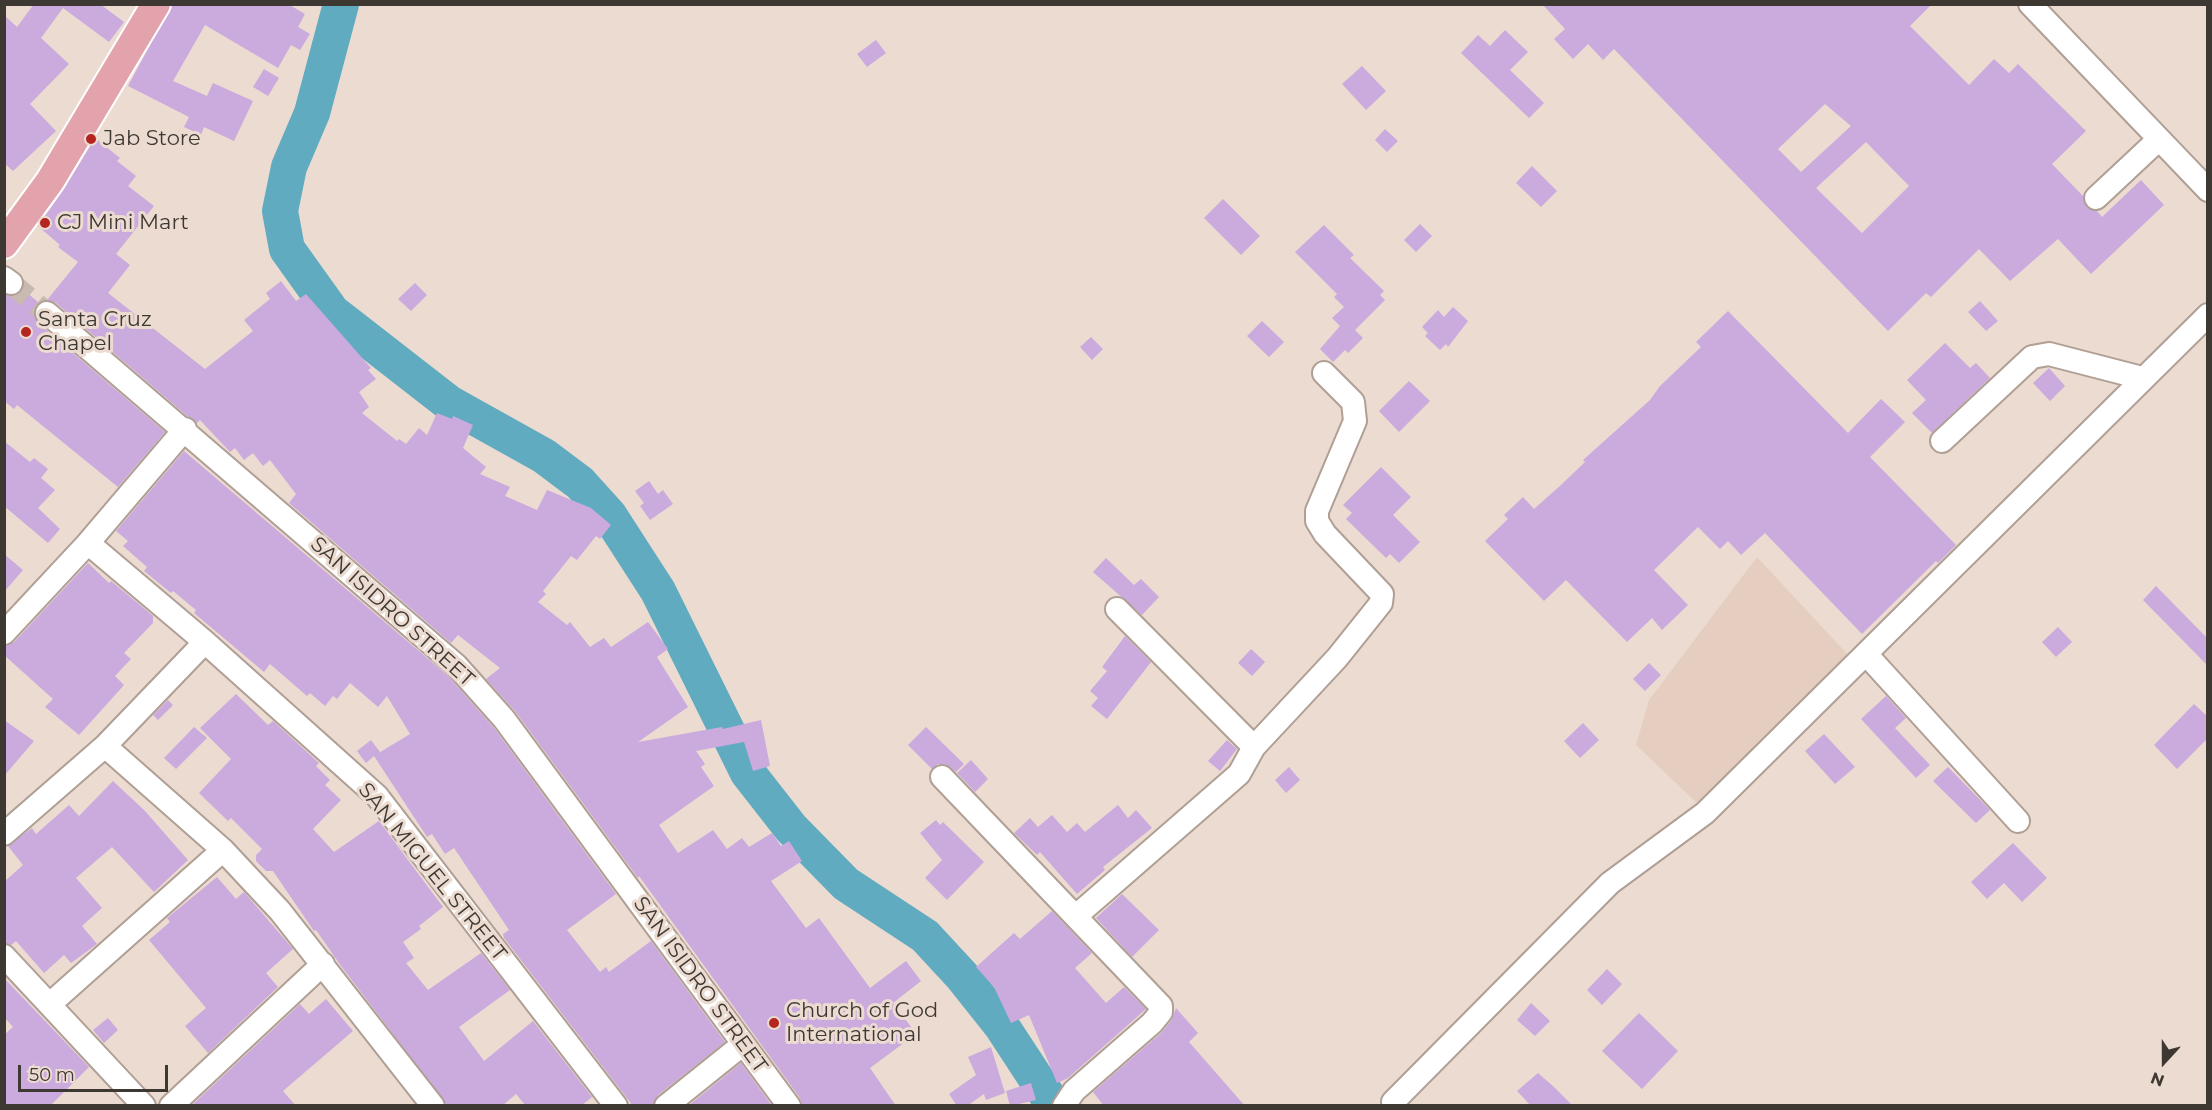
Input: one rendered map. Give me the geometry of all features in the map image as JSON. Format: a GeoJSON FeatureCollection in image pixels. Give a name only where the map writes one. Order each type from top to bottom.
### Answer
{"type":"FeatureCollection","features":[{"type":"Feature","properties":{"kind":"main road"},"geometry":{"type":"LineString","coordinates":[[4,244],[50,181],[156,4]]}},
{"type":"Feature","properties":{"kind":"street"},"geometry":{"type":"LineString","coordinates":[[2030,4],[2208,190]]}},
{"type":"Feature","properties":{"kind":"street"},"geometry":{"type":"LineString","coordinates":[[2096,198],[2158,140]]}},
{"type":"Feature","properties":{"kind":"street","name":"SAN ISIDRO STREET"},"geometry":{"type":"LineString","coordinates":[[47,313],[185,429],[456,665],[504,719],[789,1106]]}},
{"type":"Feature","properties":{"kind":"street"},"geometry":{"type":"LineString","coordinates":[[1393,1102],[1610,883],[1705,813],[2208,315]]}},
{"type":"Feature","properties":{"kind":"street"},"geometry":{"type":"LineString","coordinates":[[1942,441],[2032,357],[2049,354],[2142,378]]}},
{"type":"Feature","properties":{"kind":"street"},"geometry":{"type":"LineString","coordinates":[[1076,916],[1239,774],[1254,747],[1337,658],[1381,603],[1382,594],[1325,534],[1317,521],[1317,511],[1355,421],[1353,402],[1324,373]]}},
{"type":"Feature","properties":{"kind":"street"},"geometry":{"type":"LineString","coordinates":[[4,633],[88,543],[185,429]]}},
{"type":"Feature","properties":{"kind":"street","name":"SAN MIGUEL STREET"},"geometry":{"type":"LineString","coordinates":[[88,543],[205,642],[377,796],[616,1106]]}},
{"type":"Feature","properties":{"kind":"street"},"geometry":{"type":"LineString","coordinates":[[1118,609],[1254,747]]}},
{"type":"Feature","properties":{"kind":"street"},"geometry":{"type":"LineString","coordinates":[[4,834],[105,746],[205,642]]}},
{"type":"Feature","properties":{"kind":"street"},"geometry":{"type":"LineString","coordinates":[[1866,654],[2018,821]]}},
{"type":"Feature","properties":{"kind":"street"},"geometry":{"type":"LineString","coordinates":[[105,746],[223,850],[280,911],[433,1106]]}},
{"type":"Feature","properties":{"kind":"street"},"geometry":{"type":"LineString","coordinates":[[942,777],[1158,1002],[1161,1012],[1152,1023],[1065,1102]]}},
{"type":"Feature","properties":{"kind":"street"},"geometry":{"type":"LineString","coordinates":[[50,1004],[223,850]]}},
{"type":"Feature","properties":{"kind":"street"},"geometry":{"type":"LineString","coordinates":[[4,956],[144,1106]]}},
{"type":"Feature","properties":{"kind":"street"},"geometry":{"type":"LineString","coordinates":[[171,1106],[322,964]]}},
{"type":"Feature","properties":{"kind":"street"},"geometry":{"type":"LineString","coordinates":[[666,1106],[742,1045]]}},
{"type":"Feature","properties":{"kind":"shaded area"},"geometry":{"type":"Polygon","coordinates":[[[1757,557],[1850,657],[1701,807],[1636,745],[1649,700],[1757,557]]]}},
{"type":"Feature","properties":{"kind":"building"},"geometry":{"type":"Polygon","coordinates":[[[34,4],[100,4],[124,22],[109,42],[63,8],[41,38],[69,64],[30,104],[56,131],[13,171],[4,163],[4,15],[17,27],[34,4]]]}},
{"type":"Feature","properties":{"kind":"building"},"geometry":{"type":"Polygon","coordinates":[[[172,4],[288,4],[305,14],[298,27],[310,34],[300,50],[291,45],[278,68],[205,25],[173,81],[207,96],[213,83],[253,101],[234,141],[204,127],[201,135],[184,127],[189,117],[128,86],[172,4]]]}},
{"type":"Feature","properties":{"kind":"building"},"geometry":{"type":"Polygon","coordinates":[[[1542,4],[1932,4],[1910,26],[1969,85],[1994,59],[2009,73],[2018,64],[2086,131],[2052,164],[2083,196],[2087,208],[2097,211],[2102,217],[2141,180],[2164,205],[2091,274],[2058,239],[2010,281],[1979,249],[1931,297],[1926,293],[1888,331],[1614,49],[1603,60],[1588,44],[1573,59],[1554,39],[1565,29],[1542,4]],[[1825,104],[1778,149],[1801,172],[1851,126],[1825,104]],[[1866,142],[1816,188],[1862,233],[1909,186],[1866,142]]]}},
{"type":"Feature","properties":{"kind":"building"},"geometry":{"type":"Polygon","coordinates":[[[1505,30],[1528,52],[1510,70],[1544,103],[1529,118],[1461,53],[1478,35],[1490,46],[1505,30]]]}},
{"type":"Feature","properties":{"kind":"building"},"geometry":{"type":"Polygon","coordinates":[[[876,40],[886,53],[867,67],[857,54],[876,40]]]}},
{"type":"Feature","properties":{"kind":"building"},"geometry":{"type":"Polygon","coordinates":[[[1362,66],[1386,91],[1366,110],[1342,84],[1362,66]]]}},
{"type":"Feature","properties":{"kind":"building"},"geometry":{"type":"Polygon","coordinates":[[[264,69],[279,78],[268,96],[253,87],[264,69]]]}},
{"type":"Feature","properties":{"kind":"building"},"geometry":{"type":"Polygon","coordinates":[[[1385,129],[1398,141],[1387,152],[1375,140],[1385,129]]]}},
{"type":"Feature","properties":{"kind":"building"},"geometry":{"type":"Polygon","coordinates":[[[95,138],[120,158],[117,161],[136,176],[128,186],[154,206],[116,254],[130,265],[108,293],[205,369],[253,331],[244,320],[270,299],[266,293],[281,281],[296,301],[306,294],[371,368],[368,370],[376,379],[359,392],[369,407],[362,413],[397,441],[399,439],[406,444],[419,428],[427,435],[437,413],[452,419],[453,416],[473,425],[463,448],[486,467],[480,474],[510,487],[505,496],[537,510],[547,490],[591,508],[611,525],[600,539],[596,536],[577,560],[571,556],[543,591],[546,594],[538,602],[567,625],[570,622],[590,647],[604,638],[611,647],[648,622],[668,649],[657,657],[688,707],[638,742],[722,727],[723,729],[761,720],[770,766],[753,771],[744,742],[696,751],[705,764],[701,767],[714,786],[659,825],[678,853],[713,830],[727,849],[742,838],[749,847],[772,833],[781,846],[789,841],[802,861],[771,881],[806,928],[819,918],[870,988],[906,961],[921,981],[893,1003],[912,1028],[909,1031],[912,1037],[870,1068],[896,1106],[802,1106],[800,1098],[639,876],[638,878],[515,711],[486,679],[500,668],[458,635],[451,643],[289,503],[296,494],[270,460],[263,466],[253,453],[244,460],[235,448],[230,452],[200,420],[197,423],[187,416],[56,303],[47,300],[78,262],[58,247],[60,245],[38,226],[95,138]]]}},
{"type":"Feature","properties":{"kind":"building"},"geometry":{"type":"Polygon","coordinates":[[[1532,166],[1557,191],[1541,207],[1516,183],[1532,166]]]}},
{"type":"Feature","properties":{"kind":"building"},"geometry":{"type":"Polygon","coordinates":[[[1223,199],[1260,236],[1241,255],[1204,218],[1223,199]]]}},
{"type":"Feature","properties":{"kind":"building"},"geometry":{"type":"Polygon","coordinates":[[[1420,224],[1432,236],[1416,252],[1404,240],[1420,224]]]}},
{"type":"Feature","properties":{"kind":"building"},"geometry":{"type":"Polygon","coordinates":[[[1324,225],[1354,255],[1350,258],[1384,291],[1380,295],[1385,300],[1355,330],[1363,338],[1348,353],[1345,350],[1333,362],[1320,349],[1340,326],[1332,318],[1344,307],[1334,297],[1337,294],[1295,252],[1324,225]]]}},
{"type":"Feature","properties":{"kind":"building"},"geometry":{"type":"Polygon","coordinates":[[[415,283],[427,295],[411,311],[398,299],[415,283]]]}},
{"type":"Feature","properties":{"kind":"building"},"geometry":{"type":"Polygon","coordinates":[[[23,289],[39,303],[34,311],[38,323],[165,432],[118,487],[17,405],[14,409],[4,401],[4,295],[16,295],[23,289]]]}},
{"type":"Feature","properties":{"kind":"building"},"geometry":{"type":"Polygon","coordinates":[[[1980,301],[1998,321],[1986,331],[1968,312],[1980,301]]]}},
{"type":"Feature","properties":{"kind":"building"},"geometry":{"type":"Polygon","coordinates":[[[1453,307],[1468,321],[1448,347],[1446,344],[1440,350],[1425,336],[1428,333],[1422,327],[1438,310],[1444,317],[1453,307]]]}},
{"type":"Feature","properties":{"kind":"building"},"geometry":{"type":"Polygon","coordinates":[[[1728,311],[1848,433],[1881,399],[1905,422],[1870,457],[1956,545],[1938,563],[1936,561],[1862,634],[1765,533],[1741,555],[1728,541],[1720,549],[1698,527],[1654,570],[1688,605],[1662,630],[1652,618],[1627,642],[1566,580],[1544,601],[1485,541],[1508,519],[1504,515],[1523,497],[1534,509],[1561,485],[1585,462],[1583,460],[1650,400],[1660,386],[1701,347],[1696,342],[1728,311]]]}},
{"type":"Feature","properties":{"kind":"building"},"geometry":{"type":"Polygon","coordinates":[[[1262,321],[1284,342],[1269,357],[1247,336],[1262,321]]]}},
{"type":"Feature","properties":{"kind":"building"},"geometry":{"type":"Polygon","coordinates":[[[1091,337],[1103,349],[1092,360],[1080,347],[1091,337]]]}},
{"type":"Feature","properties":{"kind":"building"},"geometry":{"type":"Polygon","coordinates":[[[1945,343],[1970,368],[1976,363],[1990,378],[1932,433],[1912,413],[1926,400],[1907,380],[1945,343]]]}},
{"type":"Feature","properties":{"kind":"building"},"geometry":{"type":"Polygon","coordinates":[[[2049,368],[2065,386],[2050,401],[2033,383],[2049,368]]]}},
{"type":"Feature","properties":{"kind":"building"},"geometry":{"type":"Polygon","coordinates":[[[1409,381],[1430,401],[1399,432],[1379,411],[1409,381]]]}},
{"type":"Feature","properties":{"kind":"building"},"geometry":{"type":"Polygon","coordinates":[[[4,441],[30,462],[34,458],[48,469],[41,478],[55,490],[38,508],[60,529],[48,543],[4,506],[4,441]]]}},
{"type":"Feature","properties":{"kind":"building"},"geometry":{"type":"Polygon","coordinates":[[[184,451],[447,675],[494,728],[616,894],[567,930],[600,972],[606,967],[609,972],[651,941],[725,1042],[658,1095],[653,1106],[633,1106],[504,938],[503,934],[509,930],[454,848],[445,854],[432,834],[427,837],[374,756],[366,763],[357,751],[371,740],[380,752],[377,754],[410,734],[387,696],[378,707],[350,683],[337,699],[333,696],[325,706],[310,693],[307,696],[270,664],[264,672],[194,613],[196,610],[144,571],[147,567],[123,546],[128,541],[116,531],[184,451]]]}},
{"type":"Feature","properties":{"kind":"building"},"geometry":{"type":"Polygon","coordinates":[[[1381,467],[1411,497],[1393,515],[1420,542],[1399,563],[1390,554],[1386,558],[1346,519],[1352,513],[1343,505],[1381,467]]]}},
{"type":"Feature","properties":{"kind":"building"},"geometry":{"type":"Polygon","coordinates":[[[649,481],[658,494],[663,490],[673,504],[650,520],[640,506],[644,503],[635,491],[649,481]]]}},
{"type":"Feature","properties":{"kind":"building"},"geometry":{"type":"Polygon","coordinates":[[[4,554],[23,570],[4,592],[4,554]]]}},
{"type":"Feature","properties":{"kind":"building"},"geometry":{"type":"Polygon","coordinates":[[[1106,558],[1134,585],[1141,579],[1159,597],[1142,615],[1093,572],[1106,558]]]}},
{"type":"Feature","properties":{"kind":"building"},"geometry":{"type":"Polygon","coordinates":[[[88,563],[109,583],[111,581],[153,616],[153,623],[124,653],[131,659],[115,676],[124,685],[79,735],[45,707],[53,699],[4,655],[4,646],[14,642],[88,563]]]}},
{"type":"Feature","properties":{"kind":"building"},"geometry":{"type":"Polygon","coordinates":[[[2156,586],[2208,639],[2208,666],[2143,600],[2156,586]]]}},
{"type":"Feature","properties":{"kind":"building"},"geometry":{"type":"Polygon","coordinates":[[[2058,627],[2072,642],[2056,657],[2042,642],[2058,627]]]}},
{"type":"Feature","properties":{"kind":"building"},"geometry":{"type":"Polygon","coordinates":[[[1125,636],[1151,662],[1107,719],[1091,706],[1098,698],[1090,691],[1107,671],[1102,667],[1125,636]]]}},
{"type":"Feature","properties":{"kind":"building"},"geometry":{"type":"Polygon","coordinates":[[[1251,649],[1265,662],[1252,676],[1238,663],[1251,649]]]}},
{"type":"Feature","properties":{"kind":"building"},"geometry":{"type":"Polygon","coordinates":[[[1649,663],[1661,675],[1645,691],[1633,679],[1649,663]]]}},
{"type":"Feature","properties":{"kind":"building"},"geometry":{"type":"Polygon","coordinates":[[[236,694],[268,725],[273,721],[319,763],[316,766],[330,780],[325,785],[341,800],[313,829],[334,852],[379,821],[443,907],[419,926],[421,929],[403,942],[414,958],[406,963],[428,990],[481,953],[510,990],[459,1027],[484,1061],[533,1021],[592,1097],[581,1106],[526,1106],[516,1094],[502,1106],[448,1106],[316,930],[314,931],[273,871],[266,871],[256,861],[256,855],[262,849],[231,818],[228,821],[199,793],[231,759],[200,728],[236,694]]]}},
{"type":"Feature","properties":{"kind":"building"},"geometry":{"type":"Polygon","coordinates":[[[1886,696],[1906,718],[1895,728],[1930,765],[1916,778],[1861,719],[1886,696]]]}},
{"type":"Feature","properties":{"kind":"building"},"geometry":{"type":"Polygon","coordinates":[[[168,700],[173,705],[158,720],[153,715],[168,700]]]}},
{"type":"Feature","properties":{"kind":"building"},"geometry":{"type":"Polygon","coordinates":[[[2194,704],[2208,717],[2208,738],[2177,769],[2154,745],[2194,704]]]}},
{"type":"Feature","properties":{"kind":"building"},"geometry":{"type":"Polygon","coordinates":[[[4,720],[34,741],[4,776],[4,720]]]}},
{"type":"Feature","properties":{"kind":"building"},"geometry":{"type":"Polygon","coordinates":[[[1583,723],[1599,740],[1580,758],[1564,741],[1583,723]]]}},
{"type":"Feature","properties":{"kind":"building"},"geometry":{"type":"Polygon","coordinates":[[[194,727],[207,738],[176,769],[164,758],[194,727]]]}},
{"type":"Feature","properties":{"kind":"building"},"geometry":{"type":"Polygon","coordinates":[[[926,727],[964,764],[956,772],[945,764],[938,764],[932,769],[908,745],[926,727]]]}},
{"type":"Feature","properties":{"kind":"building"},"geometry":{"type":"Polygon","coordinates":[[[1824,734],[1855,767],[1835,784],[1805,751],[1824,734]]]}},
{"type":"Feature","properties":{"kind":"building"},"geometry":{"type":"Polygon","coordinates":[[[1227,740],[1237,749],[1220,771],[1208,761],[1227,740]]]}},
{"type":"Feature","properties":{"kind":"building"},"geometry":{"type":"Polygon","coordinates":[[[971,760],[988,779],[975,792],[957,773],[971,760]]]}},
{"type":"Feature","properties":{"kind":"building"},"geometry":{"type":"Polygon","coordinates":[[[1289,767],[1300,780],[1286,793],[1275,780],[1289,767]]]}},
{"type":"Feature","properties":{"kind":"building"},"geometry":{"type":"Polygon","coordinates":[[[1948,767],[1990,810],[1976,823],[1933,781],[1948,767]]]}},
{"type":"Feature","properties":{"kind":"building"},"geometry":{"type":"Polygon","coordinates":[[[113,781],[145,811],[188,860],[154,892],[112,847],[76,878],[102,908],[82,926],[97,944],[71,963],[64,955],[44,973],[16,941],[11,945],[4,943],[4,882],[23,865],[8,846],[32,828],[36,834],[69,805],[79,816],[113,781]]]}},
{"type":"Feature","properties":{"kind":"building"},"geometry":{"type":"Polygon","coordinates":[[[1118,805],[1128,818],[1136,810],[1152,828],[1103,867],[1105,870],[1077,894],[1040,852],[1037,855],[1014,833],[1030,818],[1038,827],[1052,815],[1067,832],[1077,823],[1085,832],[1118,805]]]}},
{"type":"Feature","properties":{"kind":"building"},"geometry":{"type":"Polygon","coordinates":[[[936,820],[940,825],[943,822],[984,862],[947,900],[925,878],[942,860],[920,833],[936,820]]]}},
{"type":"Feature","properties":{"kind":"building"},"geometry":{"type":"Polygon","coordinates":[[[2013,843],[2047,878],[2022,902],[2004,883],[1987,899],[1971,882],[2013,843]]]}},
{"type":"Feature","properties":{"kind":"building"},"geometry":{"type":"Polygon","coordinates":[[[217,877],[236,899],[244,892],[293,949],[266,973],[278,987],[208,1053],[185,1026],[206,1008],[149,940],[170,922],[167,918],[217,877]]]}},
{"type":"Feature","properties":{"kind":"building"},"geometry":{"type":"Polygon","coordinates":[[[1122,894],[1159,930],[1132,957],[1096,918],[1122,894]]]}},
{"type":"Feature","properties":{"kind":"building"},"geometry":{"type":"Polygon","coordinates":[[[1052,911],[1092,953],[1075,968],[1106,1003],[1124,987],[1146,1009],[1068,1078],[1057,1083],[1029,1015],[1011,1023],[994,987],[976,967],[1014,933],[1020,939],[1052,911]]]}},
{"type":"Feature","properties":{"kind":"building"},"geometry":{"type":"Polygon","coordinates":[[[1607,969],[1622,984],[1602,1005],[1587,990],[1607,969]]]}},
{"type":"Feature","properties":{"kind":"building"},"geometry":{"type":"Polygon","coordinates":[[[4,978],[89,1067],[50,1106],[4,1106],[4,1035],[13,1027],[4,1017],[4,978]]]}},
{"type":"Feature","properties":{"kind":"building"},"geometry":{"type":"Polygon","coordinates":[[[326,999],[353,1031],[283,1091],[296,1106],[191,1106],[300,1004],[309,1014],[326,999]]]}},
{"type":"Feature","properties":{"kind":"building"},"geometry":{"type":"Polygon","coordinates":[[[1531,1003],[1550,1021],[1535,1036],[1517,1020],[1531,1003]]]}},
{"type":"Feature","properties":{"kind":"building"},"geometry":{"type":"Polygon","coordinates":[[[1176,1008],[1198,1033],[1189,1042],[1245,1106],[1104,1106],[1093,1092],[1161,1033],[1171,1021],[1176,1008]]]}},
{"type":"Feature","properties":{"kind":"building"},"geometry":{"type":"Polygon","coordinates":[[[1639,1013],[1678,1051],[1642,1089],[1602,1051],[1639,1013]]]}},
{"type":"Feature","properties":{"kind":"building"},"geometry":{"type":"Polygon","coordinates":[[[108,1018],[118,1030],[104,1043],[93,1030],[108,1018]]]}},
{"type":"Feature","properties":{"kind":"building"},"geometry":{"type":"Polygon","coordinates":[[[991,1047],[1005,1093],[986,1100],[984,1094],[967,1106],[957,1106],[949,1094],[976,1075],[968,1057],[991,1047]]]}},
{"type":"Feature","properties":{"kind":"building"},"geometry":{"type":"Polygon","coordinates":[[[741,1063],[772,1106],[688,1106],[741,1063]]]}},
{"type":"Feature","properties":{"kind":"building"},"geometry":{"type":"Polygon","coordinates":[[[1538,1073],[1573,1106],[1531,1106],[1517,1091],[1538,1073]]]}},
{"type":"Feature","properties":{"kind":"building"},"geometry":{"type":"Polygon","coordinates":[[[1031,1083],[1036,1100],[1010,1106],[1006,1091],[1031,1083]]]}},
{"type":"Feature","properties":{"kind":"waterway"},"geometry":{"type":"LineString","coordinates":[[341,4],[312,113],[289,167],[280,211],[287,249],[332,312],[449,403],[544,456],[580,483],[609,515],[658,591],[748,773],[791,828],[846,884],[925,936],[962,976],[1001,1025],[1054,1106]]}},
{"type":"Feature","properties":{"kind":"tunnel"},"geometry":{"type":"LineString","coordinates":[[11,283],[47,313]]}},
{"type":"Feature","properties":{"kind":"place","name":"Jab Store"},"geometry":{"type":"Point","coordinates":[91,139]}},
{"type":"Feature","properties":{"kind":"place","name":"CJ Mini Mart"},"geometry":{"type":"Point","coordinates":[45,223]}},
{"type":"Feature","properties":{"kind":"place","name":"Santa Cruz Chapel"},"geometry":{"type":"Point","coordinates":[26,332]}},
{"type":"Feature","properties":{"kind":"place","name":"Church of God International"},"geometry":{"type":"Point","coordinates":[774,1023]}}]}
